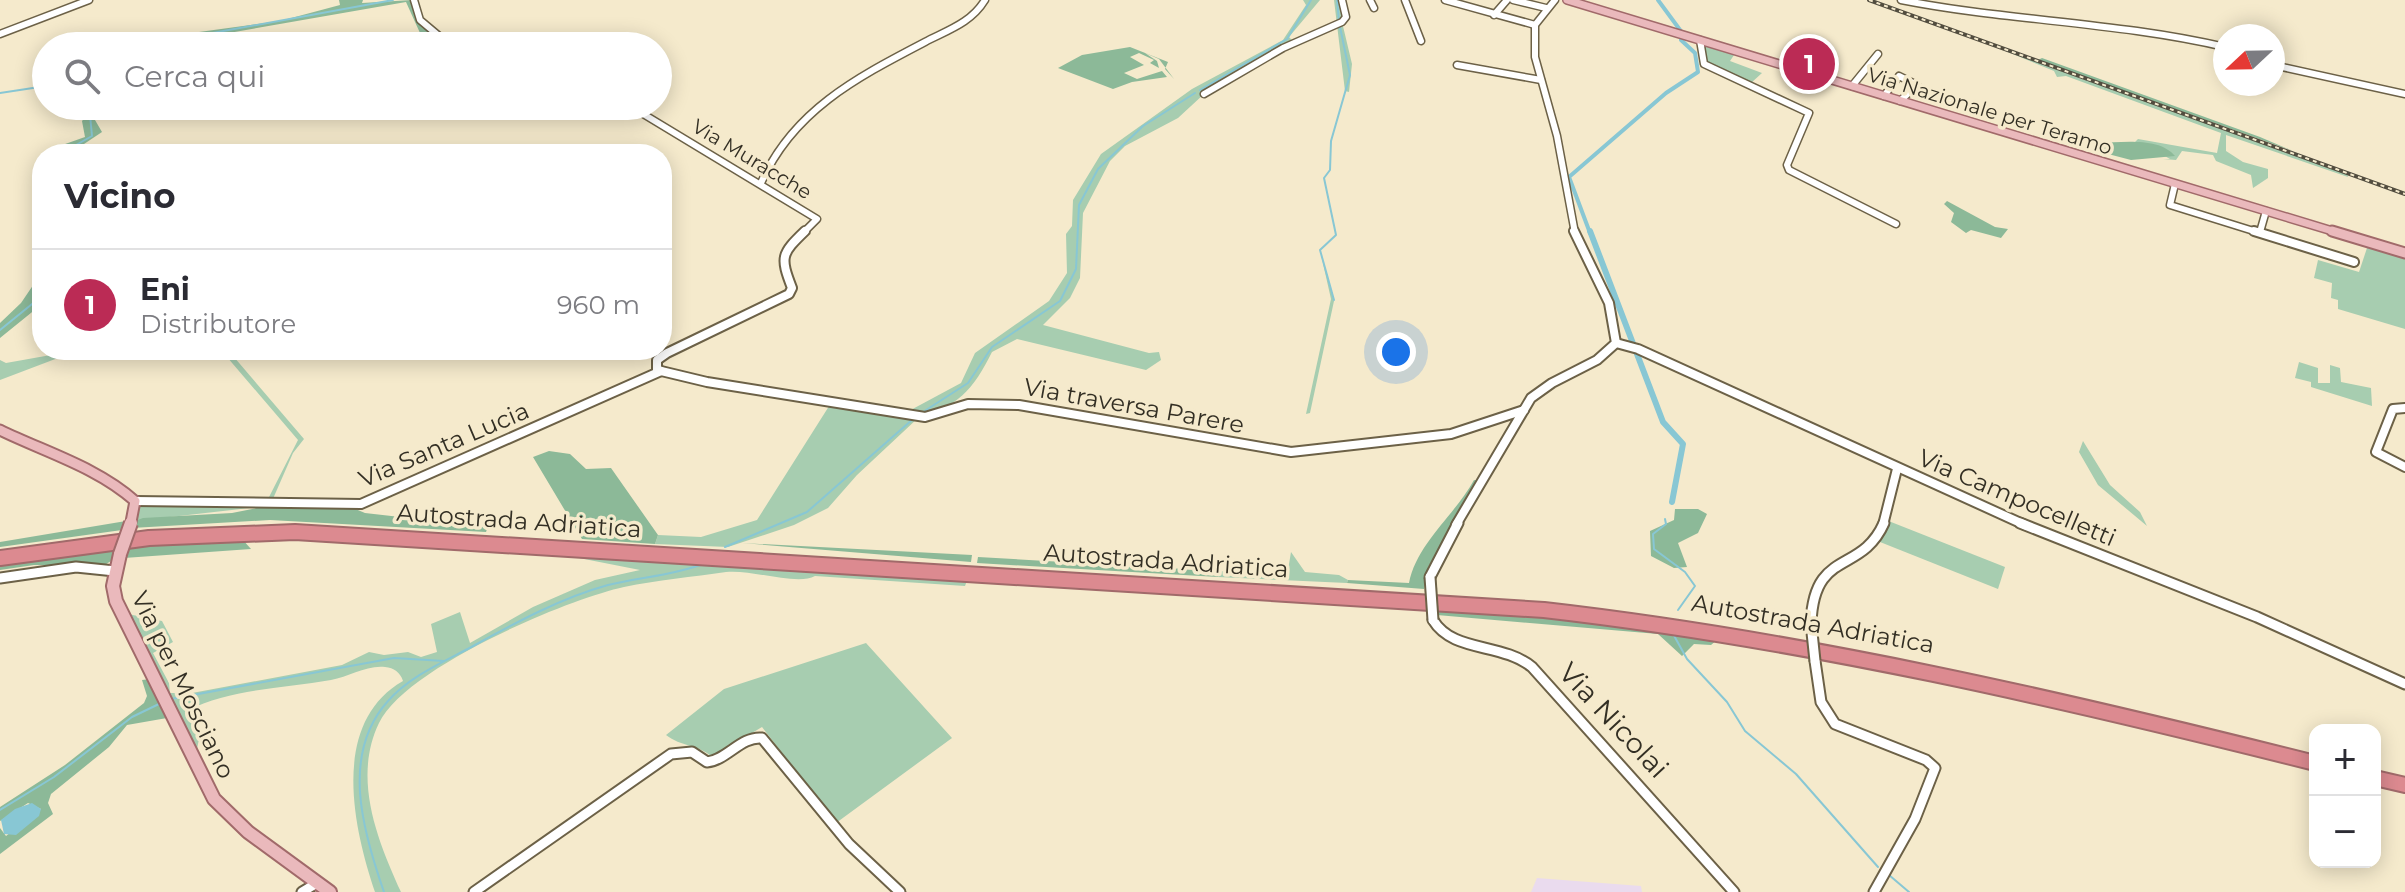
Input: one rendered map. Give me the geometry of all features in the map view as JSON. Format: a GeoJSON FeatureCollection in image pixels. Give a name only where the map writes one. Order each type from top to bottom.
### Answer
{"type":"FeatureCollection","features":[{"type":"Feature","properties":{"kind":"highway","name":"Autostrada Adriatica"},"geometry":{"type":"LineString","coordinates":[[0,552],[157,531],[311,526],[1539,602],[1709,621],[1866,648],[2309,754]]}},
{"type":"Feature","properties":{"kind":"highway","name":"Autostrada Adriatica"},"geometry":{"type":"LineString","coordinates":[[0,558],[149,538],[295,532],[1544,610],[1737,633],[1866,656],[2309,762]]}},
{"type":"Feature","properties":{"kind":"highway"},"geometry":{"type":"LineString","coordinates":[[2381,772],[2405,778]]}},
{"type":"Feature","properties":{"kind":"highway"},"geometry":{"type":"LineString","coordinates":[[2381,779],[2405,785]]}},
{"type":"Feature","properties":{"kind":"main road","name":"Via Nazionale per Teramo"},"geometry":{"type":"LineString","coordinates":[[1567,0],[2405,253]]}},
{"type":"Feature","properties":{"kind":"main road"},"geometry":{"type":"LineString","coordinates":[[0,430],[107,479],[135,501]]}},
{"type":"Feature","properties":{"kind":"main road","name":"Via per Mosciano"},"geometry":{"type":"LineString","coordinates":[[135,501],[115,571],[116,601],[214,799],[248,832],[330,892]]}},
{"type":"Feature","properties":{"kind":"street"},"geometry":{"type":"LineString","coordinates":[[0,34],[89,0]]}},
{"type":"Feature","properties":{"kind":"street"},"geometry":{"type":"LineString","coordinates":[[414,0],[420,20],[430,32]]}},
{"type":"Feature","properties":{"kind":"street"},"geometry":{"type":"LineString","coordinates":[[761,183],[772,152],[796,122],[876,69],[973,17],[985,0]]}},
{"type":"Feature","properties":{"kind":"street"},"geometry":{"type":"LineString","coordinates":[[1204,94],[1283,48],[1342,22],[1346,17],[1342,0]]}},
{"type":"Feature","properties":{"kind":"street"},"geometry":{"type":"LineString","coordinates":[[1370,0],[1374,8]]}},
{"type":"Feature","properties":{"kind":"street"},"geometry":{"type":"LineString","coordinates":[[1405,0],[1421,41]]}},
{"type":"Feature","properties":{"kind":"street"},"geometry":{"type":"LineString","coordinates":[[1445,0],[1535,25]]}},
{"type":"Feature","properties":{"kind":"street"},"geometry":{"type":"LineString","coordinates":[[1494,15],[1507,0]]}},
{"type":"Feature","properties":{"kind":"street"},"geometry":{"type":"LineString","coordinates":[[1513,0],[1567,0]]}},
{"type":"Feature","properties":{"kind":"street"},"geometry":{"type":"LineString","coordinates":[[1901,0],[1956,11],[2157,35],[2213,45]]}},
{"type":"Feature","properties":{"kind":"street"},"geometry":{"type":"LineString","coordinates":[[1550,2],[1535,25],[1541,80],[1560,151],[1567,210],[1577,241],[1615,316],[1616,343]]}},
{"type":"Feature","properties":{"kind":"street"},"geometry":{"type":"LineString","coordinates":[[1700,40],[1704,64],[1809,113],[1787,168],[1896,224]]}},
{"type":"Feature","properties":{"kind":"street"},"geometry":{"type":"LineString","coordinates":[[1852,86],[1878,54]]}},
{"type":"Feature","properties":{"kind":"street"},"geometry":{"type":"LineString","coordinates":[[1457,65],[1541,80]]}},
{"type":"Feature","properties":{"kind":"street"},"geometry":{"type":"LineString","coordinates":[[2285,68],[2405,94]]}},
{"type":"Feature","properties":{"kind":"street"},"geometry":{"type":"LineString","coordinates":[[1884,96],[1896,74],[1917,85],[1900,101]]}},
{"type":"Feature","properties":{"kind":"street"},"geometry":{"type":"LineString","coordinates":[[1913,89],[1956,103]]}},
{"type":"Feature","properties":{"kind":"street","name":"Via Muracche"},"geometry":{"type":"LineString","coordinates":[[654,120],[816,216],[816,223],[785,250],[783,264],[792,288],[789,294],[672,351]]}},
{"type":"Feature","properties":{"kind":"street"},"geometry":{"type":"LineString","coordinates":[[2175,184],[2170,205],[2354,262]]}},
{"type":"Feature","properties":{"kind":"street"},"geometry":{"type":"LineString","coordinates":[[2260,232],[2266,211]]}},
{"type":"Feature","properties":{"kind":"street","name":"Via Campocelletti"},"geometry":{"type":"LineString","coordinates":[[1616,343],[1634,348],[2031,528],[2257,617],[2405,684]]}},
{"type":"Feature","properties":{"kind":"street","name":"Via traversa Parere"},"geometry":{"type":"LineString","coordinates":[[1433,620],[1430,577],[1436,560],[1524,410],[1544,387],[1599,362],[1616,343]]}},
{"type":"Feature","properties":{"kind":"street","name":"Via Muracche"},"geometry":{"type":"LineString","coordinates":[[659,360],[654,365],[661,371]]}},
{"type":"Feature","properties":{"kind":"street","name":"Via traversa Parere"},"geometry":{"type":"LineString","coordinates":[[661,371],[707,382],[925,417],[968,404],[1035,406],[1291,452],[1451,434],[1524,410]]}},
{"type":"Feature","properties":{"kind":"street","name":"Via Santa Lucia"},"geometry":{"type":"LineString","coordinates":[[135,501],[153,498],[305,505],[361,504],[661,371]]}},
{"type":"Feature","properties":{"kind":"street"},"geometry":{"type":"LineString","coordinates":[[2405,408],[2393,409],[2376,452],[2405,467]]}},
{"type":"Feature","properties":{"kind":"street"},"geometry":{"type":"LineString","coordinates":[[1874,892],[1915,819],[1935,768],[1926,760],[1835,724],[1821,702],[1811,623],[1814,588],[1824,572],[1852,555],[1881,530],[1897,469]]}},
{"type":"Feature","properties":{"kind":"street"},"geometry":{"type":"LineString","coordinates":[[0,578],[76,567],[115,571]]}},
{"type":"Feature","properties":{"kind":"street","name":"Via Nicolai"},"geometry":{"type":"LineString","coordinates":[[1433,620],[1436,628],[1450,638],[1507,651],[1532,667],[1734,892]]}},
{"type":"Feature","properties":{"kind":"street"},"geometry":{"type":"LineString","coordinates":[[474,892],[671,754],[692,752],[707,762],[716,761],[753,737],[762,738],[849,844],[900,892]]}},
{"type":"Feature","properties":{"kind":"street"},"geometry":{"type":"LineString","coordinates":[[302,892],[317,883]]}},
{"type":"Feature","properties":{"kind":"shaded area"},"geometry":{"type":"Polygon","coordinates":[[[1866,0],[2405,192],[2405,195],[1913,17],[1866,0]]]}},
{"type":"Feature","properties":{"kind":"shaded area"},"geometry":{"type":"Polygon","coordinates":[[[1786,45],[1836,60],[1823,76],[1781,64],[1794,52],[1786,45]]]}},
{"type":"Feature","properties":{"kind":"shaded area"},"geometry":{"type":"Polygon","coordinates":[[[1537,878],[1641,886],[1642,892],[1531,892],[1537,878]]]}},
{"type":"Feature","properties":{"kind":"green space"},"geometry":{"type":"Polygon","coordinates":[[[339,0],[363,0],[362,3],[412,0],[428,32],[420,32],[406,2],[235,32],[199,32],[280,21],[340,5],[339,0]]]}},
{"type":"Feature","properties":{"kind":"green space"},"geometry":{"type":"Polygon","coordinates":[[[1303,0],[1320,0],[1289,37],[1294,42],[1204,94],[1178,118],[1125,146],[1110,161],[1083,213],[1080,278],[1070,298],[1043,325],[1149,353],[1159,352],[1161,360],[1146,370],[1017,339],[992,352],[977,378],[960,398],[937,410],[907,412],[961,383],[975,353],[1049,301],[1067,273],[1066,234],[1072,226],[1073,200],[1101,154],[1192,89],[1283,40],[1306,5],[1303,0]]]}},
{"type":"Feature","properties":{"kind":"green space"},"geometry":{"type":"Polygon","coordinates":[[[1334,0],[1342,0],[1346,17],[1342,22],[1352,64],[1349,92],[1345,91],[1334,0]]]}},
{"type":"Feature","properties":{"kind":"green space"},"geometry":{"type":"Polygon","coordinates":[[[1703,43],[1736,52],[1730,61],[1762,73],[1751,83],[1703,63],[1703,43]]]}},
{"type":"Feature","properties":{"kind":"green space"},"geometry":{"type":"Polygon","coordinates":[[[1991,45],[2347,174],[2348,177],[2226,135],[2226,151],[2243,162],[2268,169],[2268,178],[2253,188],[2251,175],[2216,161],[2213,155],[2182,151],[2176,160],[2163,159],[2170,159],[2142,143],[2133,144],[2138,139],[2217,153],[2221,133],[2066,76],[2057,77],[2054,71],[1991,45]]]}},
{"type":"Feature","properties":{"kind":"green space"},"geometry":{"type":"Polygon","coordinates":[[[1130,47],[1168,62],[1166,68],[1159,59],[1145,53],[1157,61],[1159,68],[1150,63],[1154,60],[1139,53],[1130,57],[1144,65],[1124,73],[1137,79],[1162,71],[1167,77],[1132,82],[1113,89],[1058,68],[1082,55],[1130,47]]]}},
{"type":"Feature","properties":{"kind":"green space"},"geometry":{"type":"Polygon","coordinates":[[[2042,58],[2260,137],[2293,151],[2038,60],[2042,58]]]}},
{"type":"Feature","properties":{"kind":"green space"},"geometry":{"type":"Polygon","coordinates":[[[95,120],[102,132],[84,144],[65,144],[85,137],[82,121],[95,120]]]}},
{"type":"Feature","properties":{"kind":"green space"},"geometry":{"type":"Polygon","coordinates":[[[2099,143],[2150,143],[2175,156],[2131,160],[2089,149],[2099,143]]]}},
{"type":"Feature","properties":{"kind":"green space"},"geometry":{"type":"Polygon","coordinates":[[[1947,201],[1995,227],[2008,229],[2001,238],[1971,230],[1966,233],[1951,222],[1954,213],[1944,204],[1947,201]]]}},
{"type":"Feature","properties":{"kind":"green space"},"geometry":{"type":"Polygon","coordinates":[[[2368,245],[2405,256],[2405,329],[2338,309],[2338,300],[2331,298],[2332,283],[2314,278],[2318,260],[2359,272],[2368,245]]]}},
{"type":"Feature","properties":{"kind":"green space"},"geometry":{"type":"Polygon","coordinates":[[[1320,250],[1334,301],[1310,413],[1306,414],[1331,299],[1320,250]]]}},
{"type":"Feature","properties":{"kind":"green space"},"geometry":{"type":"Polygon","coordinates":[[[32,287],[32,312],[0,338],[0,323],[21,303],[32,287]]]}},
{"type":"Feature","properties":{"kind":"green space"},"geometry":{"type":"Polygon","coordinates":[[[32,358],[53,360],[0,380],[0,360],[6,363],[32,358]]]}},
{"type":"Feature","properties":{"kind":"green space"},"geometry":{"type":"Polygon","coordinates":[[[230,360],[237,360],[304,439],[293,453],[272,501],[267,501],[298,440],[230,360]]]}},
{"type":"Feature","properties":{"kind":"green space"},"geometry":{"type":"Polygon","coordinates":[[[2299,362],[2318,368],[2318,383],[2330,383],[2330,365],[2340,368],[2341,382],[2371,388],[2372,406],[2311,387],[2311,382],[2295,378],[2299,362]]]}},
{"type":"Feature","properties":{"kind":"green space"},"geometry":{"type":"Polygon","coordinates":[[[831,403],[918,418],[857,475],[828,508],[794,525],[728,547],[655,544],[658,535],[701,537],[757,520],[831,403]]]}},
{"type":"Feature","properties":{"kind":"green space"},"geometry":{"type":"Polygon","coordinates":[[[2083,441],[2110,485],[2140,512],[2147,526],[2098,485],[2079,452],[2083,441]]]}},
{"type":"Feature","properties":{"kind":"green space"},"geometry":{"type":"Polygon","coordinates":[[[549,451],[570,454],[586,469],[611,468],[658,535],[655,544],[582,539],[533,457],[549,451]]]}},
{"type":"Feature","properties":{"kind":"green space"},"geometry":{"type":"Polygon","coordinates":[[[1474,480],[1480,481],[1428,567],[1424,589],[1347,583],[1348,580],[1409,583],[1428,542],[1474,480]]]}},
{"type":"Feature","properties":{"kind":"green space"},"geometry":{"type":"Polygon","coordinates":[[[140,505],[267,506],[135,521],[140,505]]]}},
{"type":"Feature","properties":{"kind":"green space"},"geometry":{"type":"Polygon","coordinates":[[[267,506],[353,508],[365,513],[488,527],[486,532],[270,520],[132,528],[135,521],[143,518],[232,513],[267,506]]]}},
{"type":"Feature","properties":{"kind":"green space"},"geometry":{"type":"Polygon","coordinates":[[[1675,509],[1698,509],[1707,514],[1698,533],[1678,543],[1687,567],[1674,568],[1651,556],[1650,531],[1674,520],[1675,509]]]}},
{"type":"Feature","properties":{"kind":"green space"},"geometry":{"type":"Polygon","coordinates":[[[1886,520],[2005,567],[1998,589],[1875,540],[1886,520]]]}},
{"type":"Feature","properties":{"kind":"green space"},"geometry":{"type":"Polygon","coordinates":[[[126,521],[122,530],[0,547],[0,542],[126,521]]]}},
{"type":"Feature","properties":{"kind":"green space"},"geometry":{"type":"Polygon","coordinates":[[[242,539],[251,549],[124,558],[126,545],[242,539]]]}},
{"type":"Feature","properties":{"kind":"green space"},"geometry":{"type":"Polygon","coordinates":[[[742,543],[972,555],[971,562],[742,543]]]}},
{"type":"Feature","properties":{"kind":"green space"},"geometry":{"type":"Polygon","coordinates":[[[119,545],[111,561],[103,566],[34,565],[0,570],[0,566],[119,545]]]}},
{"type":"Feature","properties":{"kind":"green space"},"geometry":{"type":"Polygon","coordinates":[[[1291,552],[1305,572],[1339,575],[1348,580],[1347,583],[1218,577],[1218,571],[1264,574],[1288,570],[1291,552]]]}},
{"type":"Feature","properties":{"kind":"green space"},"geometry":{"type":"Polygon","coordinates":[[[569,556],[968,578],[965,586],[815,576],[797,579],[726,572],[649,582],[564,606],[452,659],[420,680],[395,702],[379,723],[371,744],[368,788],[371,809],[401,892],[375,892],[360,838],[353,778],[356,749],[365,723],[380,699],[403,681],[398,673],[394,669],[371,668],[331,680],[239,693],[204,703],[187,711],[199,739],[196,754],[128,614],[162,621],[173,642],[153,653],[169,683],[170,693],[192,693],[342,665],[369,652],[384,655],[408,652],[421,657],[437,652],[431,624],[460,612],[470,643],[533,607],[595,580],[640,570],[569,556]]]}},
{"type":"Feature","properties":{"kind":"green space"},"geometry":{"type":"Polygon","coordinates":[[[978,557],[1218,571],[1218,577],[977,563],[978,557]]]}},
{"type":"Feature","properties":{"kind":"green space"},"geometry":{"type":"Polygon","coordinates":[[[1436,608],[1558,616],[1718,639],[1711,645],[1694,644],[1682,656],[1658,634],[1437,615],[1436,608]]]}},
{"type":"Feature","properties":{"kind":"green space"},"geometry":{"type":"Polygon","coordinates":[[[866,643],[952,738],[836,823],[762,727],[712,757],[666,735],[724,689],[866,643]]]}},
{"type":"Feature","properties":{"kind":"green space"},"geometry":{"type":"Polygon","coordinates":[[[150,679],[167,718],[127,725],[109,747],[51,794],[48,803],[53,814],[0,854],[0,828],[6,836],[41,809],[28,803],[0,821],[0,807],[65,765],[144,703],[147,696],[142,680],[150,679]]]}},
{"type":"Feature","properties":{"kind":"water"},"geometry":{"type":"Polygon","coordinates":[[[32,803],[41,809],[39,816],[16,835],[4,834],[1,820],[15,809],[32,803]]]}},
{"type":"Feature","properties":{"kind":"waterway"},"geometry":{"type":"LineString","coordinates":[[218,32],[393,0]]}},
{"type":"Feature","properties":{"kind":"waterway"},"geometry":{"type":"LineString","coordinates":[[1200,90],[1287,39],[1311,0]]}},
{"type":"Feature","properties":{"kind":"waterway"},"geometry":{"type":"LineString","coordinates":[[1337,0],[1339,21]]}},
{"type":"Feature","properties":{"kind":"waterway"},"geometry":{"type":"LineString","coordinates":[[1590,233],[1569,177],[1666,93],[1698,72],[1695,53],[1681,40],[1683,34],[1658,0]]}},
{"type":"Feature","properties":{"kind":"waterway"},"geometry":{"type":"LineString","coordinates":[[1334,300],[1320,250],[1336,235],[1324,178],[1330,170],[1331,141],[1350,75],[1340,27]]}},
{"type":"Feature","properties":{"kind":"waterway"},"geometry":{"type":"LineString","coordinates":[[0,93],[32,88]]}},
{"type":"Feature","properties":{"kind":"waterway"},"geometry":{"type":"LineString","coordinates":[[923,412],[968,383],[992,347],[1060,301],[1076,269],[1079,205],[1098,169],[1143,126],[1195,93]]}},
{"type":"Feature","properties":{"kind":"waterway"},"geometry":{"type":"LineString","coordinates":[[78,144],[92,136],[90,120]]}},
{"type":"Feature","properties":{"kind":"waterway"},"geometry":{"type":"LineString","coordinates":[[1590,231],[1663,422],[1683,444],[1672,502]]}},
{"type":"Feature","properties":{"kind":"waterway"},"geometry":{"type":"LineString","coordinates":[[0,330],[32,304]]}},
{"type":"Feature","properties":{"kind":"waterway"},"geometry":{"type":"LineString","coordinates":[[725,547],[807,512],[913,419]]}},
{"type":"Feature","properties":{"kind":"waterway"},"geometry":{"type":"LineString","coordinates":[[1665,519],[1666,524],[1653,534],[1654,549],[1685,572],[1695,586],[1678,610]]}},
{"type":"Feature","properties":{"kind":"waterway"},"geometry":{"type":"LineString","coordinates":[[384,892],[363,819],[360,769],[364,745],[373,722],[388,701],[429,669],[556,604],[608,585],[703,564]]}},
{"type":"Feature","properties":{"kind":"waterway"},"geometry":{"type":"LineString","coordinates":[[1672,632],[1687,659],[1727,702],[1745,731],[1796,774],[1878,867]]}},
{"type":"Feature","properties":{"kind":"waterway"},"geometry":{"type":"LineString","coordinates":[[171,699],[394,658],[444,661]]}},
{"type":"Feature","properties":{"kind":"waterway"},"geometry":{"type":"LineString","coordinates":[[0,810],[54,777],[132,717],[161,703]]}},
{"type":"Feature","properties":{"kind":"waterway"},"geometry":{"type":"LineString","coordinates":[[1889,875],[1909,892]]}},
{"type":"Feature","properties":{"kind":"railway"},"geometry":{"type":"LineString","coordinates":[[1869,0],[2405,194]]}},
{"type":"Feature","properties":{"kind":"place","name":"Eni"},"geometry":{"type":"Point","coordinates":[1809,64]}}]}
